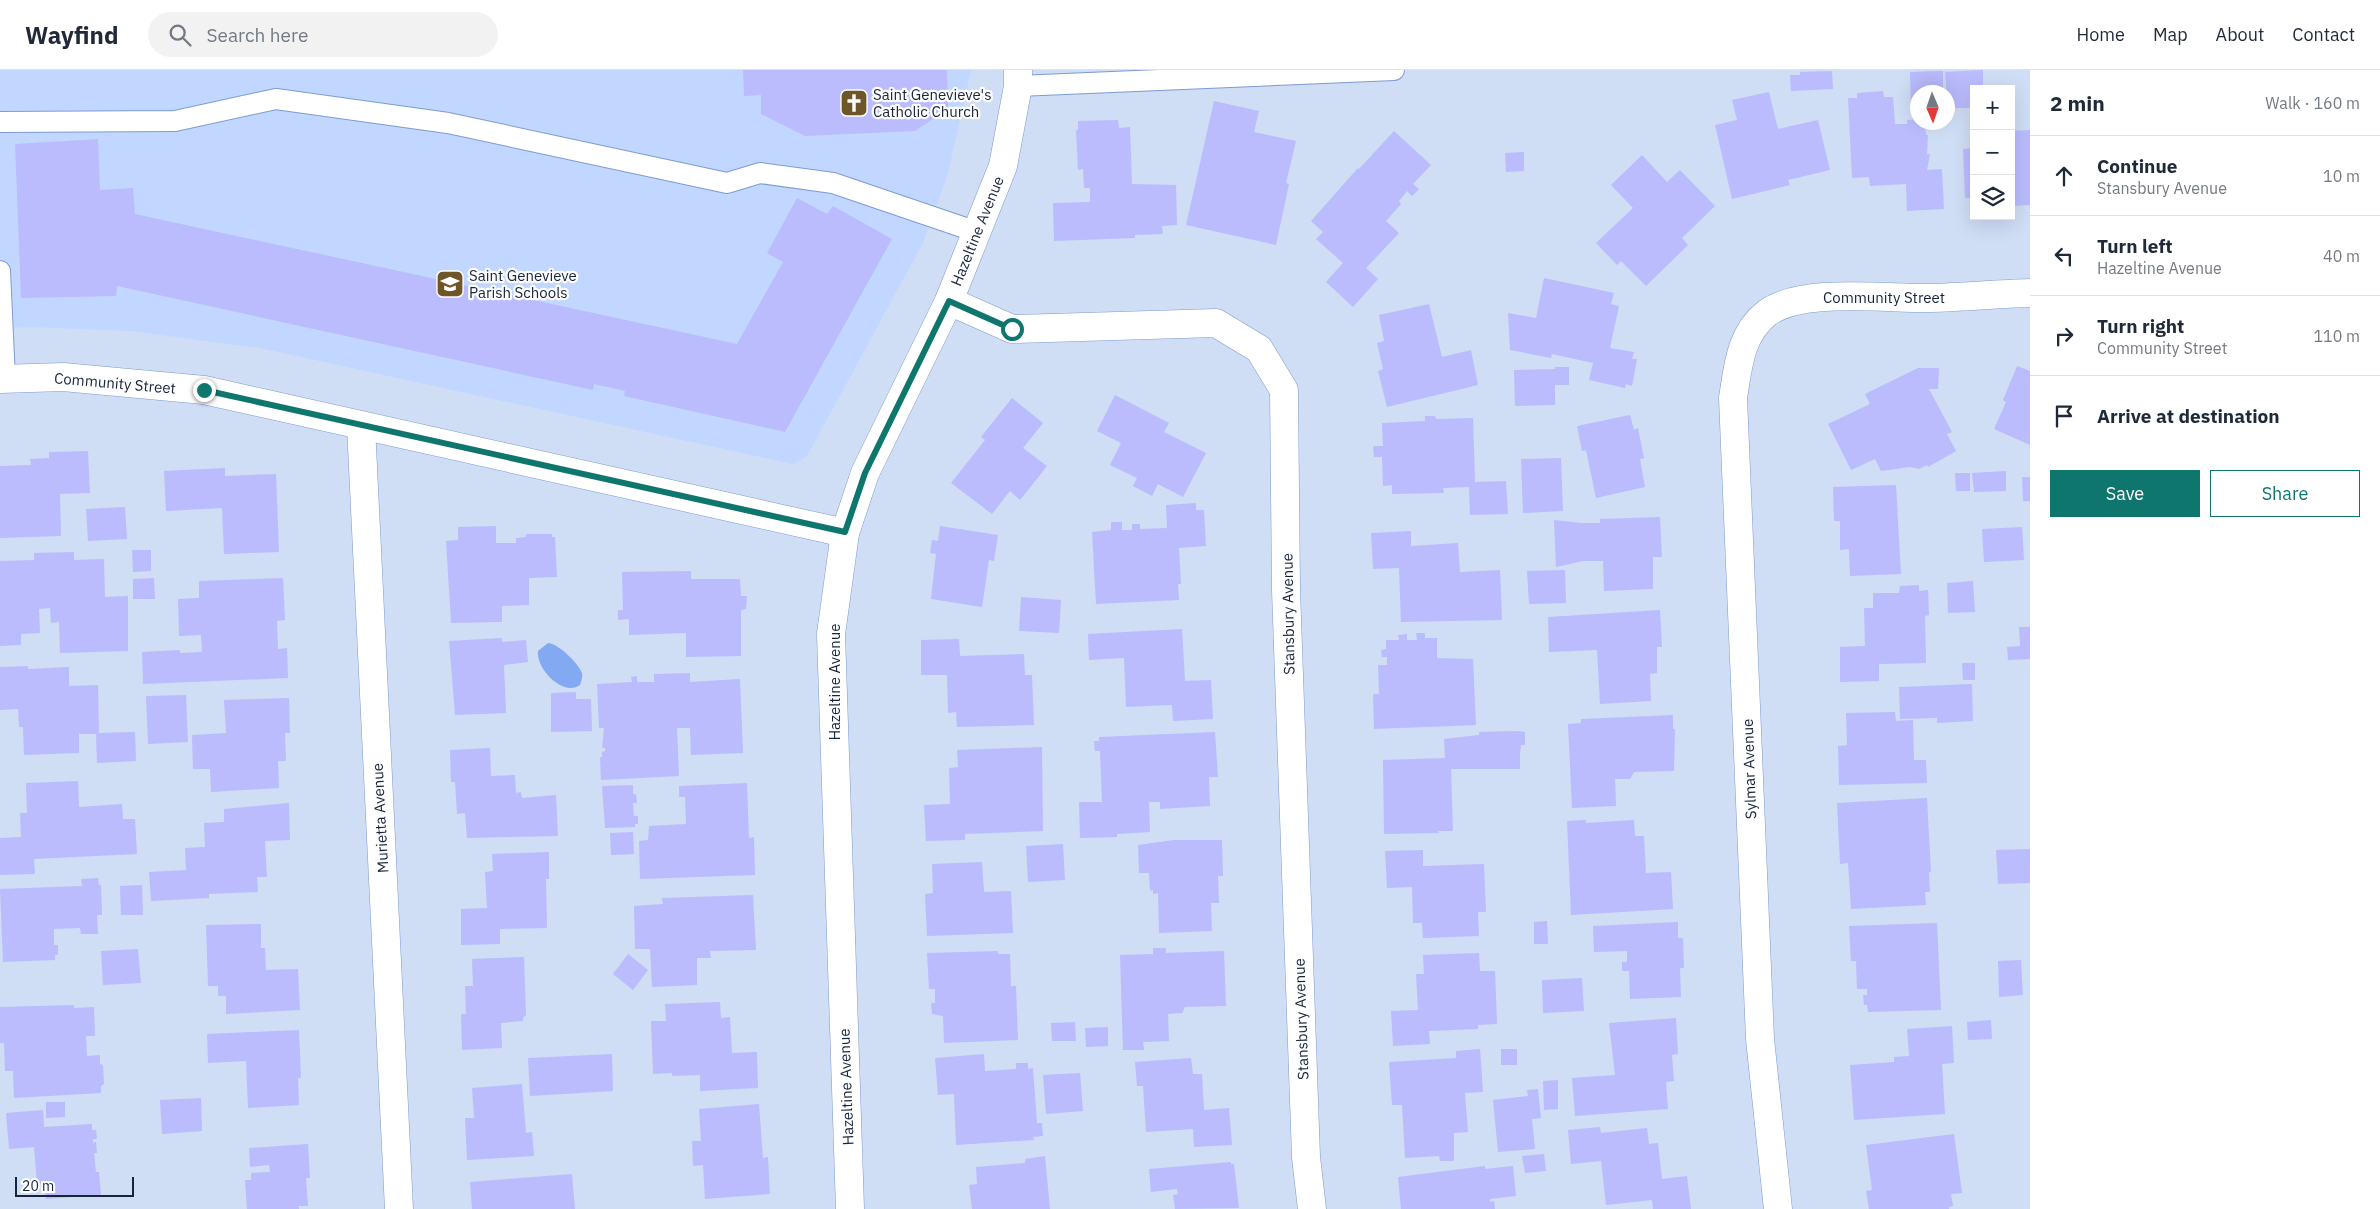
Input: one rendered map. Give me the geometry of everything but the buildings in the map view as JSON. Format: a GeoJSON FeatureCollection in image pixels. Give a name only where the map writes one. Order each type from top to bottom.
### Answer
{"type":"FeatureCollection","features":[{"type":"Feature","properties":{"kind":"street","name":"Hazeltine Avenue"},"geometry":{"type":"LineString","coordinates":[[850,1209],[831,634],[845,532],[865,473],[949,301],[1003,166],[1018,78]]}},
{"type":"Feature","properties":{"kind":"street","name":"Community Street"},"geometry":{"type":"LineString","coordinates":[[1750,332],[1767,313],[1787,303],[1814,297],[1930,298],[2030,293]]}},
{"type":"Feature","properties":{"kind":"street","name":"Stansbury Avenue"},"geometry":{"type":"LineString","coordinates":[[949,301],[1012,329],[1216,323],[1259,349],[1284,390],[1287,610],[1306,1157],[1312,1209]]}},
{"type":"Feature","properties":{"kind":"street","name":"Sylmar Avenue"},"geometry":{"type":"LineString","coordinates":[[1750,332],[1740,351],[1733,398],[1760,1039],[1778,1209]]}},
{"type":"Feature","properties":{"kind":"street","name":"Community Street"},"geometry":{"type":"LineString","coordinates":[[2,379],[63,377],[204,390],[845,532]]}},
{"type":"Feature","properties":{"kind":"street","name":"Murietta Avenue"},"geometry":{"type":"LineString","coordinates":[[362,426],[399,1209]]}},
{"type":"Feature","properties":{"kind":"lane"},"geometry":{"type":"LineString","coordinates":[[1018,78],[1394,70]]}},
{"type":"Feature","properties":{"kind":"lane"},"geometry":{"type":"LineString","coordinates":[[0,122],[175,121],[276,99],[448,123],[727,183],[760,173],[833,183],[977,232]]}},
{"type":"Feature","properties":{"kind":"lane"},"geometry":{"type":"LineString","coordinates":[[0,272],[2,379]]}},
{"type":"Feature","properties":{"kind":"shaded area","name":"Saint Genevieve Parish Schools"},"geometry":{"type":"Polygon","coordinates":[[[0,70],[971,70],[948,173],[924,241],[807,456],[793,464],[260,348],[131,331],[35,327],[0,328],[0,70]]]}},
{"type":"Feature","properties":{"kind":"water"},"geometry":{"type":"Polygon","coordinates":[[[548,643],[557,646],[577,665],[582,674],[580,685],[573,688],[566,687],[559,684],[546,673],[541,666],[538,651],[548,643]]]}},
{"type":"Feature","properties":{"kind":"place","name":"Saint Genevieve's Catholic Church"},"geometry":{"type":"Point","coordinates":[854,103]}},
{"type":"Feature","properties":{"kind":"place","name":"Saint Genevieve Parish Schools"},"geometry":{"type":"Point","coordinates":[450,284]}},
{"type":"Feature","properties":{"kind":"route"},"geometry":{"type":"LineString","coordinates":[[204,390],[845,532],[865,473],[949,301],[1012,329]]}}]}
